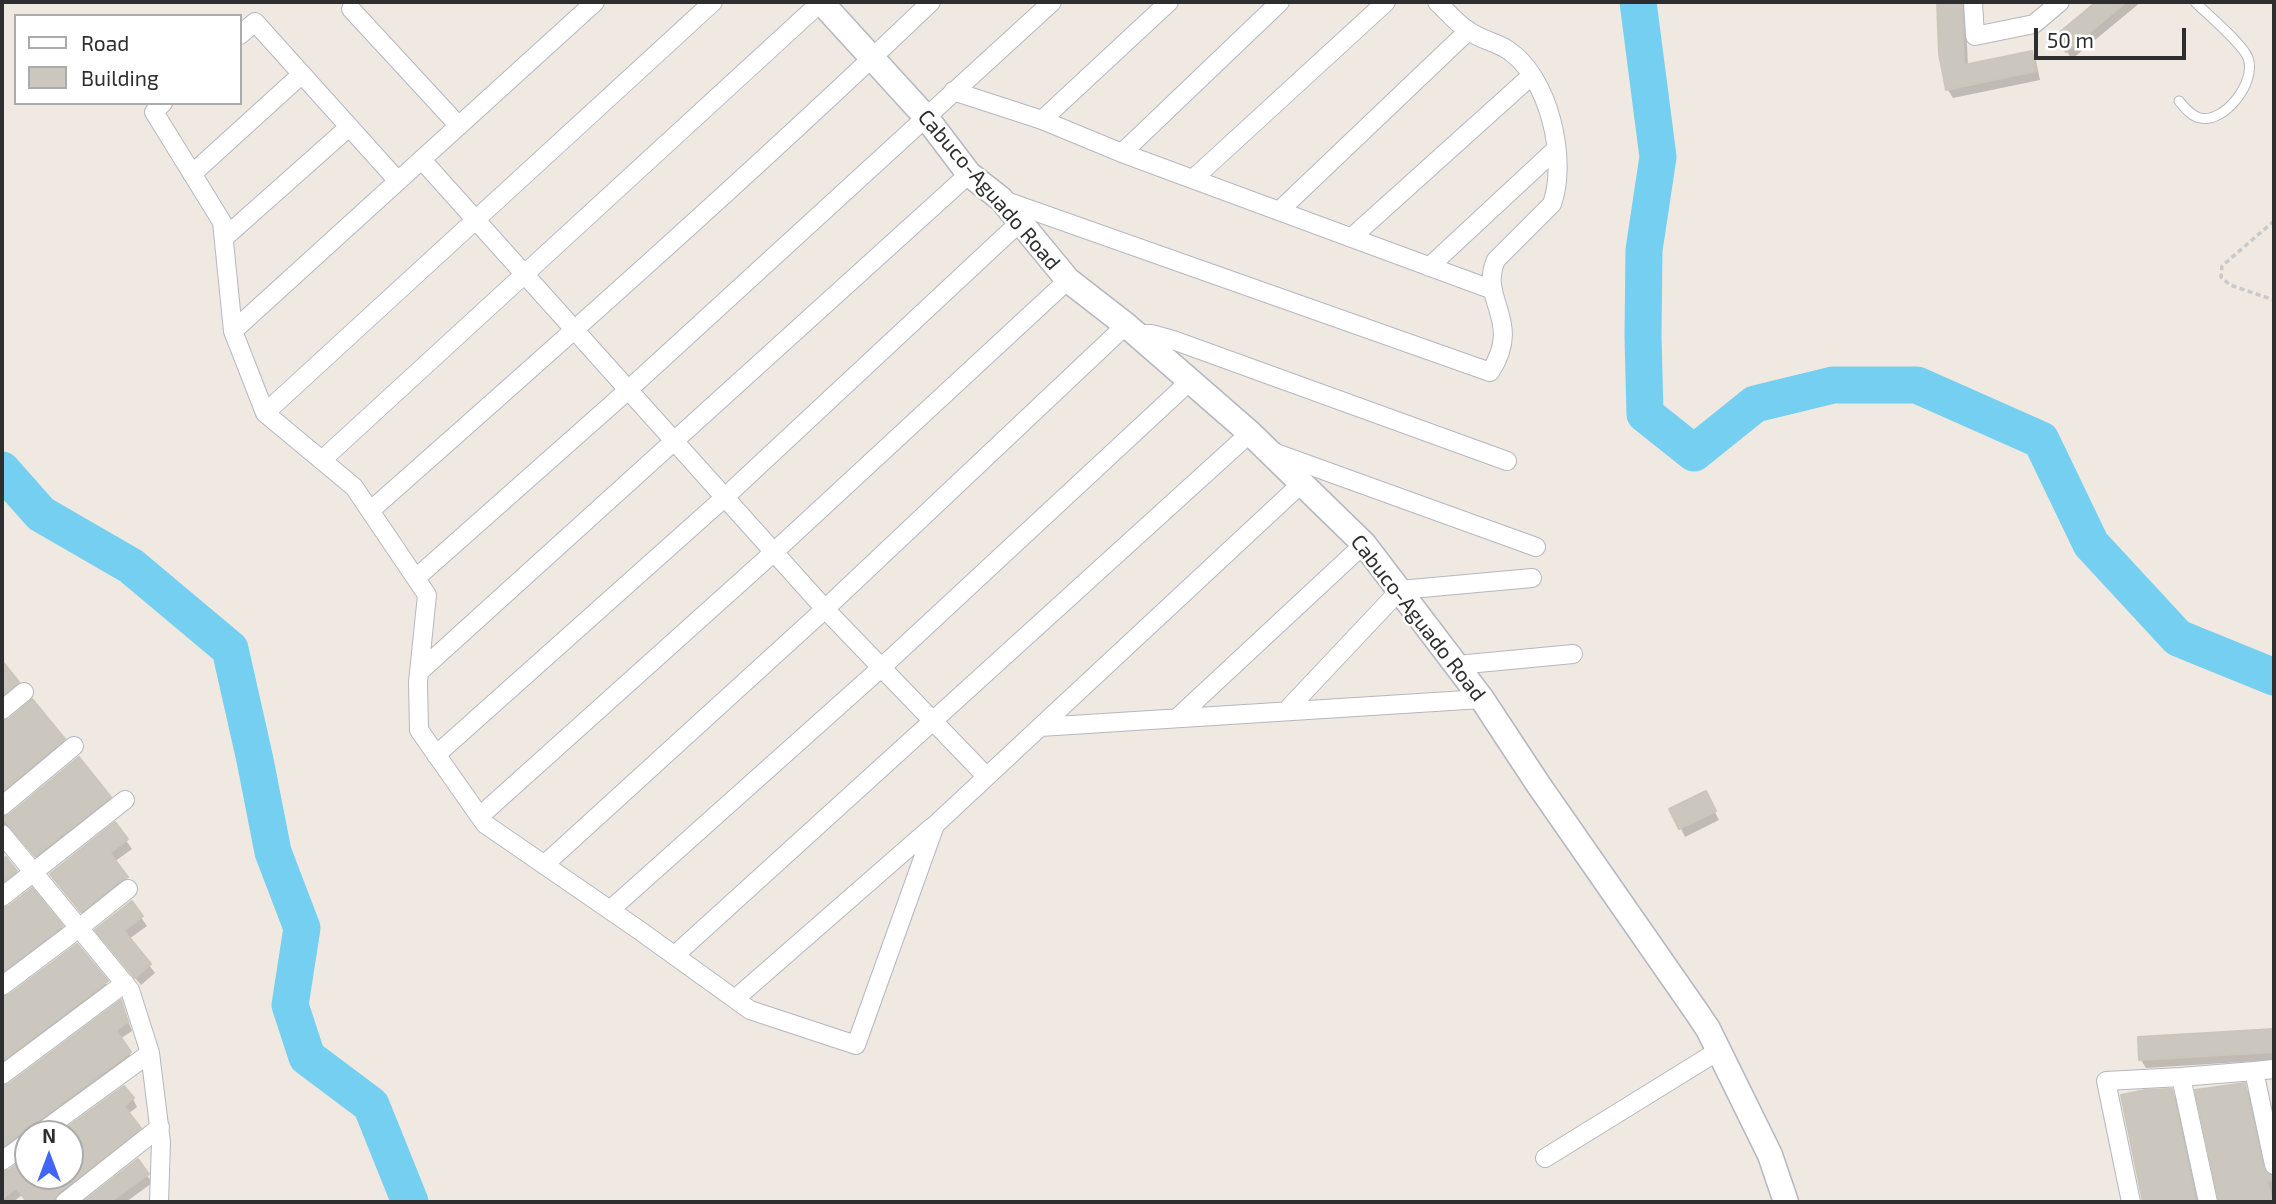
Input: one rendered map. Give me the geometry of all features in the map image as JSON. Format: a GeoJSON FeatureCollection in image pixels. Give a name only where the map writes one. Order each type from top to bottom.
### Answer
{"type":"FeatureCollection","features":[{"type":"Feature","properties":{"kind":"street"},"geometry":{"type":"LineString","coordinates":[[233,331],[596,2]]}},
{"type":"Feature","properties":{"kind":"street"},"geometry":{"type":"LineString","coordinates":[[265,413],[713,2]]}},
{"type":"Feature","properties":{"kind":"street"},"geometry":{"type":"LineString","coordinates":[[322,460],[821,2]]}},
{"type":"Feature","properties":{"kind":"street","name":"Cabuco-Aguado Road"},"geometry":{"type":"LineString","coordinates":[[821,2],[925,116],[969,174],[1000,199],[1068,280],[1250,433],[1364,544],[1482,699],[1698,1014],[1770,1155],[1786,1202]]}},
{"type":"Feature","properties":{"kind":"street"},"geometry":{"type":"LineString","coordinates":[[370,511],[574,331],[932,2]]}},
{"type":"Feature","properties":{"kind":"street"},"geometry":{"type":"LineString","coordinates":[[416,578],[627,391],[1052,2]]}},
{"type":"Feature","properties":{"kind":"street"},"geometry":{"type":"LineString","coordinates":[[1042,120],[1169,2]]}},
{"type":"Feature","properties":{"kind":"street"},"geometry":{"type":"LineString","coordinates":[[1122,153],[1280,2]]}},
{"type":"Feature","properties":{"kind":"street"},"geometry":{"type":"LineString","coordinates":[[1193,179],[1386,2]]}},
{"type":"Feature","properties":{"kind":"street"},"geometry":{"type":"LineString","coordinates":[[1000,199],[1490,372],[1503,347],[1504,332],[1491,283],[1491,271],[1496,260],[1552,204],[1557,192],[1556,149],[1545,98],[1531,76],[1508,50],[1468,31],[1437,2]]}},
{"type":"Feature","properties":{"kind":"street"},"geometry":{"type":"LineString","coordinates":[[1973,2],[1975,36],[2034,24],[2060,2]]}},
{"type":"Feature","properties":{"kind":"street"},"geometry":{"type":"LineString","coordinates":[[351,9],[459,126]]}},
{"type":"Feature","properties":{"kind":"street"},"geometry":{"type":"LineString","coordinates":[[242,33],[255,22],[398,181]]}},
{"type":"Feature","properties":{"kind":"street"},"geometry":{"type":"LineString","coordinates":[[1279,211],[1468,31]]}},
{"type":"Feature","properties":{"kind":"street"},"geometry":{"type":"LineString","coordinates":[[192,174],[302,74]]}},
{"type":"Feature","properties":{"kind":"street"},"geometry":{"type":"LineString","coordinates":[[1351,238],[1531,76]]}},
{"type":"Feature","properties":{"kind":"street"},"geometry":{"type":"LineString","coordinates":[[953,91],[1042,120],[1122,153],[1493,290]]}},
{"type":"Feature","properties":{"kind":"street"},"geometry":{"type":"LineString","coordinates":[[161,105],[154,112],[222,222],[233,331],[265,413],[354,487],[427,596],[419,672],[419,730],[485,824],[750,1010],[856,1045],[935,825]]}},
{"type":"Feature","properties":{"kind":"street"},"geometry":{"type":"LineString","coordinates":[[223,238],[349,127]]}},
{"type":"Feature","properties":{"kind":"street"},"geometry":{"type":"LineString","coordinates":[[1429,267],[1556,149]]}},
{"type":"Feature","properties":{"kind":"street"},"geometry":{"type":"LineString","coordinates":[[422,160],[825,609],[986,776]]}},
{"type":"Feature","properties":{"kind":"street"},"geometry":{"type":"LineString","coordinates":[[419,672],[969,174]]}},
{"type":"Feature","properties":{"kind":"street"},"geometry":{"type":"LineString","coordinates":[[436,755],[724,498],[1019,223]]}},
{"type":"Feature","properties":{"kind":"street"},"geometry":{"type":"LineString","coordinates":[[480,816],[774,552],[1068,280]]}},
{"type":"Feature","properties":{"kind":"street"},"geometry":{"type":"LineString","coordinates":[[544,865],[1130,330],[1173,340],[1507,461]]}},
{"type":"Feature","properties":{"kind":"street"},"geometry":{"type":"LineString","coordinates":[[610,910],[882,667],[1190,381]]}},
{"type":"Feature","properties":{"kind":"street"},"geometry":{"type":"LineString","coordinates":[[675,956],[1250,433]]}},
{"type":"Feature","properties":{"kind":"street"},"geometry":{"type":"LineString","coordinates":[[1269,451],[1536,547]]}},
{"type":"Feature","properties":{"kind":"street"},"geometry":{"type":"LineString","coordinates":[[735,999],[1013,755],[1301,484]]}},
{"type":"Feature","properties":{"kind":"street"},"geometry":{"type":"LineString","coordinates":[[1177,718],[1364,544]]}},
{"type":"Feature","properties":{"kind":"street"},"geometry":{"type":"LineString","coordinates":[[1286,711],[1400,590],[1532,578]]}},
{"type":"Feature","properties":{"kind":"street"},"geometry":{"type":"LineString","coordinates":[[1457,665],[1573,654]]}},
{"type":"Feature","properties":{"kind":"street"},"geometry":{"type":"LineString","coordinates":[[2,710],[24,692]]}},
{"type":"Feature","properties":{"kind":"street"},"geometry":{"type":"LineString","coordinates":[[1040,727],[1482,699]]}},
{"type":"Feature","properties":{"kind":"street"},"geometry":{"type":"LineString","coordinates":[[2,806],[74,746]]}},
{"type":"Feature","properties":{"kind":"street"},"geometry":{"type":"LineString","coordinates":[[2,897],[125,800]]}},
{"type":"Feature","properties":{"kind":"street"},"geometry":{"type":"LineString","coordinates":[[2,834],[125,983],[133,999],[150,1053],[160,1127],[162,1159],[159,1202]]}},
{"type":"Feature","properties":{"kind":"street"},"geometry":{"type":"LineString","coordinates":[[2,986],[128,888]]}},
{"type":"Feature","properties":{"kind":"street"},"geometry":{"type":"LineString","coordinates":[[2,1075],[125,983]]}},
{"type":"Feature","properties":{"kind":"street"},"geometry":{"type":"LineString","coordinates":[[1545,1158],[1718,1051]]}},
{"type":"Feature","properties":{"kind":"street"},"geometry":{"type":"LineString","coordinates":[[58,1120],[150,1053]]}},
{"type":"Feature","properties":{"kind":"street"},"geometry":{"type":"LineString","coordinates":[[2131,1202],[2106,1081],[2274,1069]]}},
{"type":"Feature","properties":{"kind":"street"},"geometry":{"type":"LineString","coordinates":[[2254,1070],[2274,1165]]}},
{"type":"Feature","properties":{"kind":"street"},"geometry":{"type":"LineString","coordinates":[[2181,1077],[2208,1202]]}},
{"type":"Feature","properties":{"kind":"street"},"geometry":{"type":"LineString","coordinates":[[65,1202],[160,1127]]}},
{"type":"Feature","properties":{"kind":"lane"},"geometry":{"type":"LineString","coordinates":[[2179,101],[2195,116],[2209,118],[2236,101],[2247,86],[2249,74],[2245,51],[2195,2]]}},
{"type":"Feature","properties":{"kind":"path"},"geometry":{"type":"LineString","coordinates":[[2274,221],[2222,266],[2220,271],[2221,277],[2230,285],[2274,300]]}},
{"type":"Feature","properties":{"kind":"building"},"geometry":{"type":"Polygon","coordinates":[[[1937,2],[1962,2],[1964,65],[2032,51],[2036,71],[1946,90],[1939,54],[1937,2]]]}},
{"type":"Feature","properties":{"kind":"building"},"geometry":{"type":"Polygon","coordinates":[[[2096,2],[2126,2],[2066,52],[2054,37],[2096,2]]]}},
{"type":"Feature","properties":{"kind":"building"},"geometry":{"type":"Polygon","coordinates":[[[2,661],[19,682],[2,696],[2,661]]]}},
{"type":"Feature","properties":{"kind":"building"},"geometry":{"type":"Polygon","coordinates":[[[32,699],[65,739],[2,791],[2,721],[9,719],[32,699]]]}},
{"type":"Feature","properties":{"kind":"building"},"geometry":{"type":"Polygon","coordinates":[[[79,757],[111,797],[35,856],[2,817],[9,815],[79,757]]]}},
{"type":"Feature","properties":{"kind":"building"},"geometry":{"type":"Polygon","coordinates":[[[1706,791],[1716,811],[1679,829],[1669,809],[1706,791]]]}},
{"type":"Feature","properties":{"kind":"building"},"geometry":{"type":"Polygon","coordinates":[[[115,822],[128,839],[110,853],[128,877],[81,912],[50,874],[115,822]]]}},
{"type":"Feature","properties":{"kind":"building"},"geometry":{"type":"Polygon","coordinates":[[[6,857],[17,871],[2,883],[2,860],[6,857]]]}},
{"type":"Feature","properties":{"kind":"building"},"geometry":{"type":"Polygon","coordinates":[[[32,888],[63,926],[2,972],[2,908],[9,906],[32,888]]]}},
{"type":"Feature","properties":{"kind":"building"},"geometry":{"type":"Polygon","coordinates":[[[132,901],[143,916],[124,931],[151,964],[135,978],[95,930],[132,901]]]}},
{"type":"Feature","properties":{"kind":"building"},"geometry":{"type":"Polygon","coordinates":[[[77,944],[108,981],[2,1061],[2,997],[9,995],[77,944]]]}},
{"type":"Feature","properties":{"kind":"building"},"geometry":{"type":"Polygon","coordinates":[[[121,1000],[128,1022],[116,1030],[131,1052],[39,1120],[14,1120],[14,1138],[2,1147],[2,1086],[9,1084],[121,1000]]]}},
{"type":"Feature","properties":{"kind":"building"},"geometry":{"type":"Polygon","coordinates":[[[2274,1029],[2274,1052],[2139,1060],[2138,1037],[2274,1029]]]}},
{"type":"Feature","properties":{"kind":"building"},"geometry":{"type":"Polygon","coordinates":[[[2245,1083],[2263,1167],[2266,1173],[2274,1176],[2274,1180],[2267,1181],[2272,1202],[2219,1202],[2195,1090],[2245,1083]]]}},
{"type":"Feature","properties":{"kind":"building"},"geometry":{"type":"Polygon","coordinates":[[[124,1086],[134,1098],[124,1106],[141,1128],[84,1173],[84,1120],[77,1120],[124,1086]]]}},
{"type":"Feature","properties":{"kind":"building"},"geometry":{"type":"Polygon","coordinates":[[[2172,1089],[2196,1202],[2143,1202],[2121,1095],[2145,1090],[2172,1089]]]}},
{"type":"Feature","properties":{"kind":"building"},"geometry":{"type":"Polygon","coordinates":[[[138,1159],[149,1174],[110,1202],[83,1202],[138,1159]]]}},
{"type":"Feature","properties":{"kind":"building"},"geometry":{"type":"Polygon","coordinates":[[[14,1166],[14,1190],[2,1199],[2,1172],[14,1166]]]}},
{"type":"Feature","properties":{"kind":"building"},"geometry":{"type":"Polygon","coordinates":[[[18,1190],[62,1190],[54,1202],[27,1202],[18,1190]]]}},
{"type":"Feature","properties":{"kind":"waterway"},"geometry":{"type":"LineString","coordinates":[[1638,2],[1658,157],[1644,250],[1645,414],[1694,453],[1755,404],[1833,385],[1917,385],[2041,440],[2091,544],[2178,638],[2274,677]]}},
{"type":"Feature","properties":{"kind":"waterway"},"geometry":{"type":"LineString","coordinates":[[2,470],[41,514],[131,566],[230,649],[273,852],[302,928],[290,1005],[307,1057],[371,1105],[410,1202]]}}]}
